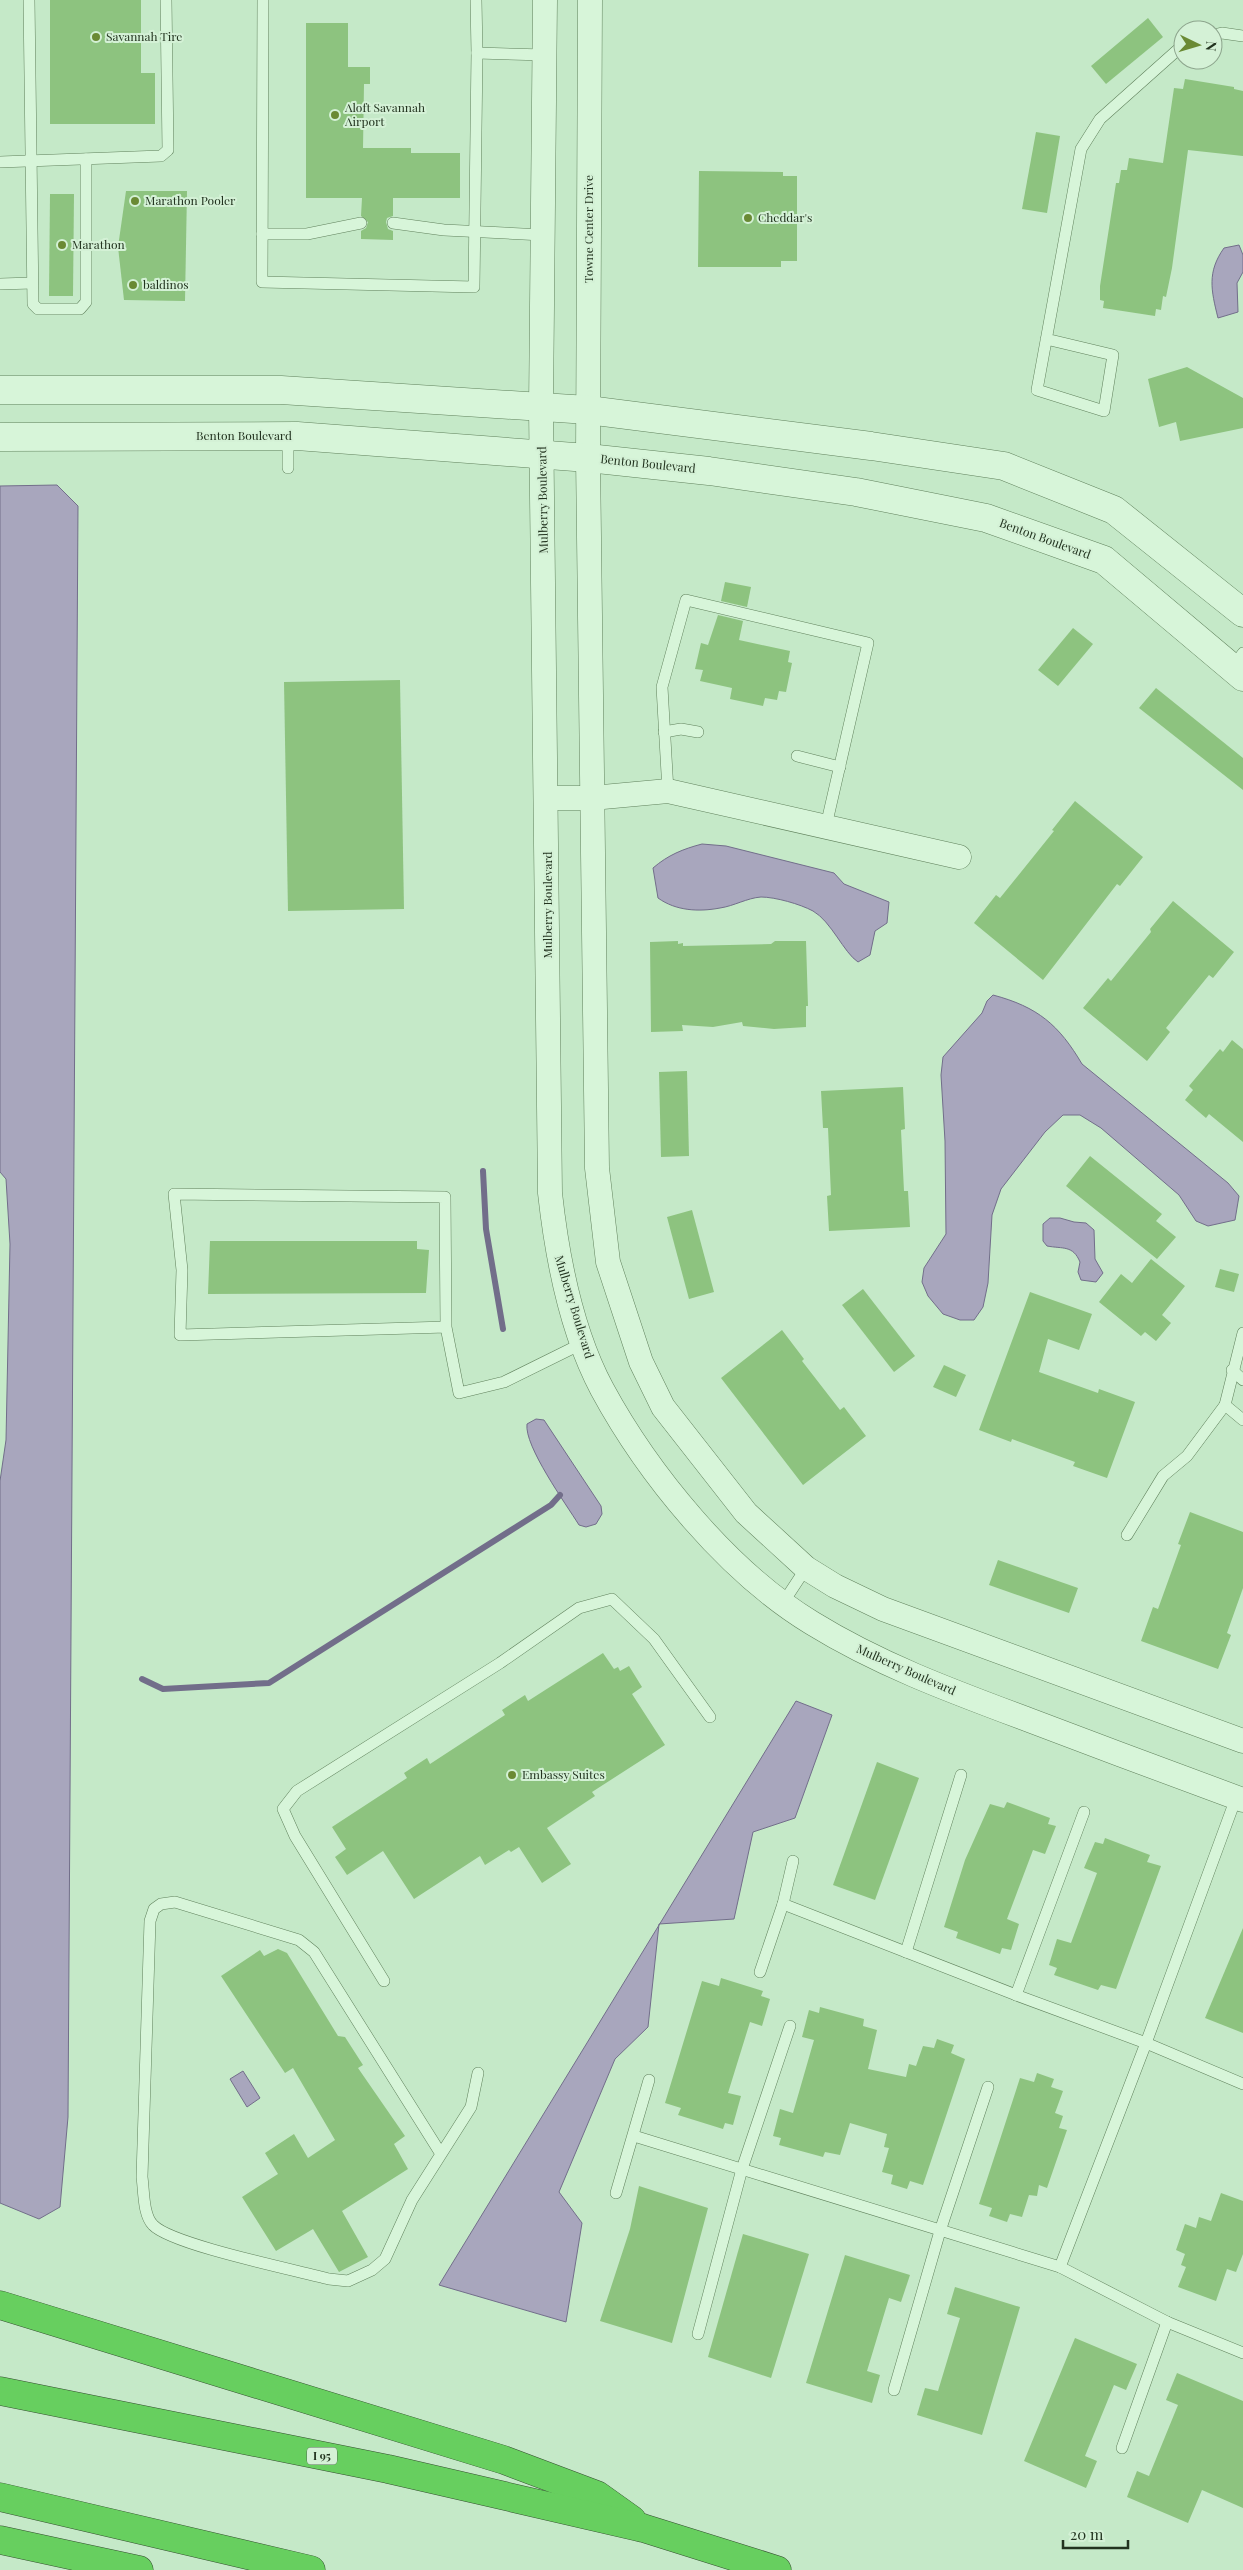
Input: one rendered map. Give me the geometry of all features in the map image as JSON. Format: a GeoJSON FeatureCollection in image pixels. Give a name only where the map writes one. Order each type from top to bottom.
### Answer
{"type":"FeatureCollection","features":[{"type":"Feature","properties":{"kind":"highway"},"geometry":{"type":"LineString","coordinates":[[0,2305],[504,2460],[597,2495],[643,2528]]}},
{"type":"Feature","properties":{"kind":"highway","name":"I 95"},"geometry":{"type":"LineString","coordinates":[[0,2391],[388,2469],[643,2528],[777,2570]]}},
{"type":"Feature","properties":{"kind":"highway"},"geometry":{"type":"LineString","coordinates":[[0,2497],[311,2570]]}},
{"type":"Feature","properties":{"kind":"highway"},"geometry":{"type":"LineString","coordinates":[[0,2540],[139,2570]]}},
{"type":"Feature","properties":{"kind":"street"},"geometry":{"type":"LineString","coordinates":[[541,408],[545,0]]}},
{"type":"Feature","properties":{"kind":"street","name":"Towne Center Drive"},"geometry":{"type":"LineString","coordinates":[[588,458],[590,0]]}},
{"type":"Feature","properties":{"kind":"street"},"geometry":{"type":"LineString","coordinates":[[0,390],[282,390],[588,410],[851,443],[1004,466],[1114,510],[1243,613]]}},
{"type":"Feature","properties":{"kind":"street","name":"Mulberry Boulevard"},"geometry":{"type":"LineString","coordinates":[[541,408],[547,798],[550,1193],[561,1270],[583,1343],[601,1388],[650,1464],[718,1548],[734,1564],[810,1622],[876,1660],[930,1683],[1241,1793]]}},
{"type":"Feature","properties":{"kind":"street","name":"Benton Boulevard"},"geometry":{"type":"LineString","coordinates":[[0,437],[288,436],[588,458],[709,471],[856,492],[986,518],[1104,560],[1239,666]]}},
{"type":"Feature","properties":{"kind":"street"},"geometry":{"type":"LineString","coordinates":[[588,458],[597,1168],[608,1262],[641,1362],[663,1406],[746,1513],[806,1568],[835,1586],[883,1609],[1243,1741]]}},
{"type":"Feature","properties":{"kind":"street"},"geometry":{"type":"LineString","coordinates":[[547,798],[592,798],[668,791],[958,857]]}},
{"type":"Feature","properties":{"kind":"lane"},"geometry":{"type":"LineString","coordinates":[[29,0],[32,283],[33,304],[38,309],[80,309],[86,302],[86,159]]}},
{"type":"Feature","properties":{"kind":"lane"},"geometry":{"type":"LineString","coordinates":[[0,162],[161,156],[168,150],[166,0]]}},
{"type":"Feature","properties":{"kind":"lane"},"geometry":{"type":"LineString","coordinates":[[262,0],[262,282],[474,287],[476,0]]}},
{"type":"Feature","properties":{"kind":"lane"},"geometry":{"type":"LineString","coordinates":[[1223,33],[1243,36]]}},
{"type":"Feature","properties":{"kind":"lane"},"geometry":{"type":"LineString","coordinates":[[477,53],[545,55]]}},
{"type":"Feature","properties":{"kind":"lane"},"geometry":{"type":"LineString","coordinates":[[1046,339],[1113,355],[1104,410],[1037,390],[1046,339],[1081,149],[1100,119],[1173,54]]}},
{"type":"Feature","properties":{"kind":"lane"},"geometry":{"type":"LineString","coordinates":[[262,234],[307,234],[361,223]]}},
{"type":"Feature","properties":{"kind":"lane"},"geometry":{"type":"LineString","coordinates":[[393,223],[444,230],[543,235]]}},
{"type":"Feature","properties":{"kind":"lane"},"geometry":{"type":"LineString","coordinates":[[0,284],[32,283]]}},
{"type":"Feature","properties":{"kind":"lane"},"geometry":{"type":"LineString","coordinates":[[288,436],[288,468]]}},
{"type":"Feature","properties":{"kind":"lane"},"geometry":{"type":"LineString","coordinates":[[668,791],[662,687],[686,600],[868,643],[826,826]]}},
{"type":"Feature","properties":{"kind":"lane"},"geometry":{"type":"LineString","coordinates":[[664,732],[680,729],[698,732]]}},
{"type":"Feature","properties":{"kind":"lane"},"geometry":{"type":"LineString","coordinates":[[797,756],[840,767]]}},
{"type":"Feature","properties":{"kind":"lane"},"geometry":{"type":"LineString","coordinates":[[446,1326],[180,1335],[182,1270],[174,1194],[446,1196],[446,1326],[458,1393],[504,1382],[583,1343]]}},
{"type":"Feature","properties":{"kind":"lane"},"geometry":{"type":"LineString","coordinates":[[1126,1535],[1163,1476],[1187,1456],[1225,1405],[1232,1370],[1243,1333]]}},
{"type":"Feature","properties":{"kind":"lane"},"geometry":{"type":"LineString","coordinates":[[1232,1370],[1243,1380]]}},
{"type":"Feature","properties":{"kind":"lane"},"geometry":{"type":"LineString","coordinates":[[1225,1405],[1243,1420]]}},
{"type":"Feature","properties":{"kind":"lane"},"geometry":{"type":"LineString","coordinates":[[783,1603],[806,1568]]}},
{"type":"Feature","properties":{"kind":"lane"},"geometry":{"type":"LineString","coordinates":[[384,1981],[295,1836],[283,1809],[296,1791],[500,1663],[579,1608],[612,1599],[654,1639],[710,1717]]}},
{"type":"Feature","properties":{"kind":"lane"},"geometry":{"type":"LineString","coordinates":[[906,1952],[961,1776]]}},
{"type":"Feature","properties":{"kind":"lane"},"geometry":{"type":"LineString","coordinates":[[1060,2267],[1241,1793]]}},
{"type":"Feature","properties":{"kind":"lane"},"geometry":{"type":"LineString","coordinates":[[1016,1995],[1084,1812]]}},
{"type":"Feature","properties":{"kind":"lane"},"geometry":{"type":"LineString","coordinates":[[760,1972],[783,1904],[793,1861]]}},
{"type":"Feature","properties":{"kind":"lane"},"geometry":{"type":"LineString","coordinates":[[441,2154],[314,1952],[299,1940],[175,1902],[161,1904],[154,1909],[150,1921],[142,2177],[148,2217],[153,2226],[180,2240],[329,2279],[348,2281],[372,2270],[385,2259],[412,2200],[471,2107],[478,2073]]}},
{"type":"Feature","properties":{"kind":"lane"},"geometry":{"type":"LineString","coordinates":[[783,1904],[1016,1995],[1146,2043],[1243,2084]]}},
{"type":"Feature","properties":{"kind":"lane"},"geometry":{"type":"LineString","coordinates":[[698,2334],[742,2169],[790,2026]]}},
{"type":"Feature","properties":{"kind":"lane"},"geometry":{"type":"LineString","coordinates":[[616,2193],[649,2080]]}},
{"type":"Feature","properties":{"kind":"lane"},"geometry":{"type":"LineString","coordinates":[[894,2390],[940,2231],[988,2087]]}},
{"type":"Feature","properties":{"kind":"lane"},"geometry":{"type":"LineString","coordinates":[[634,2136],[1060,2267],[1167,2322],[1243,2354]]}},
{"type":"Feature","properties":{"kind":"lane"},"geometry":{"type":"LineString","coordinates":[[1122,2448],[1167,2322]]}},
{"type":"Feature","properties":{"kind":"water"},"geometry":{"type":"Polygon","coordinates":[[[1239,245],[1243,255],[1243,272],[1237,283],[1238,312],[1218,318],[1212,290],[1215,265],[1224,248],[1239,245]]]}},
{"type":"Feature","properties":{"kind":"water"},"geometry":{"type":"Polygon","coordinates":[[[57,485],[78,506],[68,2117],[60,2207],[39,2219],[0,2203],[0,1481],[6,1440],[10,1244],[6,1179],[0,1172],[0,486],[57,485]]]}},
{"type":"Feature","properties":{"kind":"water"},"geometry":{"type":"Polygon","coordinates":[[[702,844],[726,846],[834,873],[844,884],[889,902],[887,923],[875,931],[870,955],[858,962],[820,916],[808,908],[787,901],[761,897],[725,907],[696,910],[672,906],[658,898],[653,868],[664,859],[676,853],[702,844]]]}},
{"type":"Feature","properties":{"kind":"water"},"geometry":{"type":"Polygon","coordinates":[[[993,995],[1023,1005],[1046,1019],[1065,1038],[1082,1064],[1228,1183],[1239,1196],[1235,1220],[1208,1226],[1196,1221],[1179,1195],[1101,1128],[1080,1115],[1063,1115],[1045,1132],[1001,1189],[992,1215],[988,1283],[983,1307],[974,1320],[960,1320],[943,1314],[928,1296],[922,1282],[924,1268],[946,1234],[945,1141],[941,1075],[943,1057],[982,1013],[987,1001],[993,995]]]}},
{"type":"Feature","properties":{"kind":"water"},"geometry":{"type":"Polygon","coordinates":[[[1050,1218],[1086,1223],[1094,1230],[1095,1259],[1103,1273],[1096,1282],[1081,1280],[1078,1272],[1080,1262],[1071,1250],[1047,1246],[1043,1241],[1043,1224],[1050,1218]]]}},
{"type":"Feature","properties":{"kind":"water"},"geometry":{"type":"Polygon","coordinates":[[[536,1419],[544,1420],[601,1506],[602,1514],[596,1524],[586,1527],[579,1525],[547,1475],[528,1434],[527,1424],[536,1419]]]}},
{"type":"Feature","properties":{"kind":"water"},"geometry":{"type":"Polygon","coordinates":[[[796,1701],[832,1715],[795,1818],[753,1832],[734,1919],[660,1924],[796,1701]]]}},
{"type":"Feature","properties":{"kind":"water"},"geometry":{"type":"Polygon","coordinates":[[[659,1925],[648,2027],[615,2059],[559,2192],[582,2223],[566,2322],[439,2285],[659,1925]]]}},
{"type":"Feature","properties":{"kind":"water"},"geometry":{"type":"Polygon","coordinates":[[[243,2071],[260,2098],[247,2107],[230,2079],[243,2071]]]}},
{"type":"Feature","properties":{"kind":"building","name":"Savannah Tire"},"geometry":{"type":"Polygon","coordinates":[[[50,0],[141,0],[141,73],[155,73],[155,124],[50,124],[50,0]]]}},
{"type":"Feature","properties":{"kind":"building"},"geometry":{"type":"Polygon","coordinates":[[[1148,18],[1163,37],[1106,84],[1091,66],[1148,18]]]}},
{"type":"Feature","properties":{"kind":"building","name":"Aloft Savannah Airport"},"geometry":{"type":"Polygon","coordinates":[[[306,23],[348,23],[348,67],[370,67],[370,84],[364,84],[363,148],[411,148],[411,153],[460,153],[460,198],[393,198],[393,216],[387,218],[386,222],[388,229],[393,231],[393,240],[361,239],[361,231],[366,228],[368,222],[361,216],[362,198],[306,198],[306,23]]]}},
{"type":"Feature","properties":{"kind":"building"},"geometry":{"type":"Polygon","coordinates":[[[1185,79],[1234,87],[1234,89],[1243,91],[1243,156],[1188,150],[1172,268],[1166,297],[1163,296],[1161,310],[1156,309],[1155,316],[1103,308],[1104,301],[1100,300],[1100,286],[1116,183],[1119,183],[1121,170],[1127,170],[1129,158],[1163,163],[1174,88],[1183,89],[1185,79]]]}},
{"type":"Feature","properties":{"kind":"building"},"geometry":{"type":"Polygon","coordinates":[[[1036,132],[1060,136],[1047,213],[1022,209],[1036,132]]]}},
{"type":"Feature","properties":{"kind":"building","name":"Cheddar's"},"geometry":{"type":"Polygon","coordinates":[[[699,171],[783,172],[783,176],[797,176],[797,261],[781,261],[781,267],[698,267],[699,171]]]}},
{"type":"Feature","properties":{"kind":"building"},"geometry":{"type":"Polygon","coordinates":[[[126,191],[187,191],[185,301],[124,300],[118,247],[126,191]]]}},
{"type":"Feature","properties":{"kind":"building","name":"Marathon"},"geometry":{"type":"Polygon","coordinates":[[[50,194],[74,194],[73,296],[49,296],[50,194]]]}},
{"type":"Feature","properties":{"kind":"building"},"geometry":{"type":"Polygon","coordinates":[[[1187,367],[1243,398],[1243,428],[1180,441],[1176,422],[1159,427],[1148,379],[1187,367]]]}},
{"type":"Feature","properties":{"kind":"building"},"geometry":{"type":"Polygon","coordinates":[[[725,582],[751,587],[747,607],[721,601],[725,582]]]}},
{"type":"Feature","properties":{"kind":"building"},"geometry":{"type":"Polygon","coordinates":[[[718,615],[743,621],[739,640],[790,651],[788,662],[792,663],[786,692],[779,691],[777,700],[765,698],[763,706],[730,699],[732,688],[700,681],[703,670],[695,669],[701,643],[708,645],[718,615]]]}},
{"type":"Feature","properties":{"kind":"building"},"geometry":{"type":"Polygon","coordinates":[[[1073,628],[1093,644],[1058,686],[1038,670],[1073,628]]]}},
{"type":"Feature","properties":{"kind":"building"},"geometry":{"type":"Polygon","coordinates":[[[400,680],[404,909],[288,911],[284,682],[400,680]]]}},
{"type":"Feature","properties":{"kind":"building"},"geometry":{"type":"Polygon","coordinates":[[[1156,688],[1243,758],[1243,790],[1139,708],[1156,688]]]}},
{"type":"Feature","properties":{"kind":"building"},"geometry":{"type":"Polygon","coordinates":[[[1075,801],[1143,857],[1120,886],[1117,884],[1043,980],[974,923],[996,895],[1000,898],[1054,831],[1052,830],[1075,801]]]}},
{"type":"Feature","properties":{"kind":"building"},"geometry":{"type":"Polygon","coordinates":[[[1173,901],[1234,952],[1213,978],[1209,975],[1166,1028],[1170,1032],[1147,1061],[1083,1008],[1108,978],[1111,981],[1151,932],[1150,929],[1173,901]]]}},
{"type":"Feature","properties":{"kind":"building"},"geometry":{"type":"Polygon","coordinates":[[[678,941],[678,944],[683,943],[683,946],[771,944],[775,941],[806,941],[808,1006],[806,1006],[806,1027],[774,1029],[743,1026],[742,1022],[713,1027],[682,1025],[683,1031],[651,1032],[650,942],[678,941]]]}},
{"type":"Feature","properties":{"kind":"building"},"geometry":{"type":"Polygon","coordinates":[[[1232,1040],[1243,1049],[1243,1142],[1209,1114],[1206,1118],[1185,1100],[1193,1090],[1189,1086],[1220,1049],[1223,1052],[1232,1040]]]}},
{"type":"Feature","properties":{"kind":"building"},"geometry":{"type":"Polygon","coordinates":[[[687,1071],[689,1156],[661,1157],[659,1072],[687,1071]]]}},
{"type":"Feature","properties":{"kind":"building"},"geometry":{"type":"Polygon","coordinates":[[[903,1087],[905,1129],[901,1130],[904,1191],[908,1191],[910,1227],[829,1231],[827,1196],[831,1195],[828,1128],[823,1128],[821,1091],[903,1087]]]}},
{"type":"Feature","properties":{"kind":"building"},"geometry":{"type":"Polygon","coordinates":[[[1090,1156],[1162,1214],[1156,1221],[1176,1237],[1157,1259],[1066,1186],[1090,1156]]]}},
{"type":"Feature","properties":{"kind":"building"},"geometry":{"type":"Polygon","coordinates":[[[692,1210],[714,1292],[689,1299],[667,1217],[692,1210]]]}},
{"type":"Feature","properties":{"kind":"building"},"geometry":{"type":"Polygon","coordinates":[[[210,1241],[417,1241],[417,1249],[429,1250],[426,1293],[208,1294],[210,1241]]]}},
{"type":"Feature","properties":{"kind":"building"},"geometry":{"type":"Polygon","coordinates":[[[1151,1259],[1185,1286],[1162,1315],[1171,1323],[1156,1341],[1145,1332],[1141,1336],[1099,1302],[1121,1274],[1132,1283],[1151,1259]]]}},
{"type":"Feature","properties":{"kind":"building"},"geometry":{"type":"Polygon","coordinates":[[[1220,1269],[1239,1274],[1234,1292],[1215,1287],[1220,1269]]]}},
{"type":"Feature","properties":{"kind":"building"},"geometry":{"type":"Polygon","coordinates":[[[863,1289],[915,1356],[894,1372],[842,1305],[863,1289]]]}},
{"type":"Feature","properties":{"kind":"building"},"geometry":{"type":"Polygon","coordinates":[[[1030,1292],[1092,1314],[1079,1350],[1048,1339],[1039,1372],[1098,1393],[1099,1389],[1135,1402],[1107,1478],[1073,1466],[1075,1462],[1012,1439],[1011,1442],[979,1430],[1030,1292]]]}},
{"type":"Feature","properties":{"kind":"building"},"geometry":{"type":"Polygon","coordinates":[[[782,1330],[804,1359],[802,1361],[840,1410],[844,1407],[866,1436],[803,1485],[721,1378],[782,1330]]]}},
{"type":"Feature","properties":{"kind":"building"},"geometry":{"type":"Polygon","coordinates":[[[944,1365],[966,1375],[956,1397],[933,1387],[944,1365]]]}},
{"type":"Feature","properties":{"kind":"building"},"geometry":{"type":"Polygon","coordinates":[[[1190,1512],[1243,1532],[1243,1588],[1227,1633],[1231,1635],[1218,1669],[1141,1641],[1153,1607],[1158,1609],[1181,1545],[1178,1544],[1190,1512]]]}},
{"type":"Feature","properties":{"kind":"building"},"geometry":{"type":"Polygon","coordinates":[[[998,1560],[1078,1588],[1069,1613],[989,1585],[998,1560]]]}},
{"type":"Feature","properties":{"kind":"building","name":"Embassy Suites"},"geometry":{"type":"Polygon","coordinates":[[[603,1653],[614,1669],[618,1667],[620,1671],[629,1666],[642,1687],[632,1694],[665,1745],[592,1792],[595,1796],[547,1828],[571,1864],[542,1883],[519,1847],[511,1852],[509,1850],[485,1865],[480,1856],[414,1899],[383,1851],[347,1875],[335,1857],[346,1849],[332,1827],[407,1778],[404,1773],[427,1758],[430,1764],[505,1715],[502,1710],[525,1695],[528,1701],[603,1653]]]}},
{"type":"Feature","properties":{"kind":"building"},"geometry":{"type":"Polygon","coordinates":[[[877,1762],[919,1778],[875,1900],[833,1885],[877,1762]]]}},
{"type":"Feature","properties":{"kind":"building"},"geometry":{"type":"Polygon","coordinates":[[[1007,1802],[1050,1818],[1048,1824],[1056,1826],[1045,1854],[1033,1850],[1007,1919],[1019,1924],[1011,1950],[1002,1948],[1000,1954],[956,1938],[958,1932],[944,1927],[965,1860],[990,1804],[1004,1808],[1007,1802]]]}},
{"type":"Feature","properties":{"kind":"building"},"geometry":{"type":"Polygon","coordinates":[[[1105,1838],[1150,1855],[1147,1862],[1161,1866],[1116,1989],[1101,1985],[1098,1990],[1054,1975],[1057,1968],[1049,1965],[1057,1939],[1071,1943],[1097,1873],[1084,1868],[1095,1842],[1103,1844],[1105,1838]]]}},
{"type":"Feature","properties":{"kind":"building"},"geometry":{"type":"Polygon","coordinates":[[[1243,1928],[1243,2033],[1205,2018],[1243,1928]]]}},
{"type":"Feature","properties":{"kind":"building"},"geometry":{"type":"Polygon","coordinates":[[[278,1949],[287,1953],[338,2036],[345,2037],[363,2065],[358,2068],[405,2136],[394,2144],[408,2169],[342,2211],[368,2257],[339,2272],[313,2229],[276,2251],[242,2197],[278,2174],[265,2153],[294,2134],[308,2158],[335,2140],[293,2068],[285,2073],[221,1976],[260,1950],[264,1956],[278,1949]]]}},
{"type":"Feature","properties":{"kind":"building"},"geometry":{"type":"Polygon","coordinates":[[[721,1978],[763,1991],[761,1996],[770,1999],[762,2026],[750,2022],[728,2093],[741,2096],[733,2125],[725,2123],[723,2129],[678,2115],[681,2108],[665,2103],[702,1981],[719,1986],[721,1978]]]}},
{"type":"Feature","properties":{"kind":"building"},"geometry":{"type":"Polygon","coordinates":[[[820,2007],[864,2019],[863,2026],[877,2030],[868,2069],[906,2077],[909,2064],[916,2066],[923,2046],[934,2048],[937,2039],[954,2045],[951,2053],[965,2059],[923,2185],[910,2181],[907,2189],[891,2184],[893,2175],[882,2172],[889,2148],[884,2147],[887,2134],[850,2123],[840,2155],[825,2152],[823,2157],[779,2145],[781,2138],[773,2136],[780,2109],[793,2113],[814,2040],[802,2037],[809,2010],[819,2013],[820,2007]]]}},
{"type":"Feature","properties":{"kind":"building"},"geometry":{"type":"Polygon","coordinates":[[[1037,2073],[1054,2079],[1051,2087],[1063,2091],[1055,2113],[1063,2116],[1059,2128],[1067,2130],[1047,2188],[1039,2185],[1037,2196],[1029,2195],[1022,2217],[1010,2214],[1007,2222],[989,2216],[992,2208],[979,2204],[1020,2078],[1034,2082],[1037,2073]]]}},
{"type":"Feature","properties":{"kind":"building"},"geometry":{"type":"Polygon","coordinates":[[[639,2186],[708,2208],[672,2343],[600,2321],[630,2229],[639,2186]]]}},
{"type":"Feature","properties":{"kind":"building"},"geometry":{"type":"Polygon","coordinates":[[[1221,2193],[1243,2201],[1243,2254],[1236,2272],[1227,2269],[1216,2301],[1178,2287],[1186,2267],[1181,2265],[1185,2254],[1176,2250],[1185,2224],[1196,2228],[1199,2217],[1211,2221],[1221,2193]]]}},
{"type":"Feature","properties":{"kind":"building"},"geometry":{"type":"Polygon","coordinates":[[[743,2234],[809,2254],[771,2378],[708,2357],[743,2234]]]}},
{"type":"Feature","properties":{"kind":"building"},"geometry":{"type":"Polygon","coordinates":[[[845,2255],[910,2275],[901,2302],[889,2298],[867,2371],[880,2375],[872,2403],[806,2383],[845,2255]]]}},
{"type":"Feature","properties":{"kind":"building"},"geometry":{"type":"Polygon","coordinates":[[[955,2287],[1020,2307],[982,2435],[917,2415],[925,2388],[938,2391],[960,2318],[947,2314],[955,2287]]]}},
{"type":"Feature","properties":{"kind":"building"},"geometry":{"type":"Polygon","coordinates":[[[1075,2338],[1137,2364],[1126,2390],[1114,2385],[1085,2456],[1097,2461],[1086,2488],[1024,2461],[1075,2338]]]}},
{"type":"Feature","properties":{"kind":"building"},"geometry":{"type":"Polygon","coordinates":[[[1177,2373],[1243,2401],[1243,2508],[1202,2490],[1188,2523],[1127,2497],[1137,2471],[1149,2476],[1178,2405],[1166,2400],[1177,2373]]]}},
{"type":"Feature","properties":{"kind":"waterway"},"geometry":{"type":"LineString","coordinates":[[483,1171],[486,1229],[503,1329]]}},
{"type":"Feature","properties":{"kind":"waterway"},"geometry":{"type":"LineString","coordinates":[[142,1679],[163,1689],[269,1683],[551,1505],[560,1495]]}},
{"type":"Feature","properties":{"kind":"place","name":"Savannah Tire"},"geometry":{"type":"Point","coordinates":[96,37]}},
{"type":"Feature","properties":{"kind":"place","name":"Aloft Savannah Airport"},"geometry":{"type":"Point","coordinates":[335,115]}},
{"type":"Feature","properties":{"kind":"place","name":"Marathon Pooler"},"geometry":{"type":"Point","coordinates":[135,201]}},
{"type":"Feature","properties":{"kind":"place","name":"Cheddar's"},"geometry":{"type":"Point","coordinates":[748,218]}},
{"type":"Feature","properties":{"kind":"place","name":"Marathon"},"geometry":{"type":"Point","coordinates":[62,245]}},
{"type":"Feature","properties":{"kind":"place","name":"baldinos"},"geometry":{"type":"Point","coordinates":[133,285]}},
{"type":"Feature","properties":{"kind":"place","name":"Embassy Suites"},"geometry":{"type":"Point","coordinates":[512,1775]}}]}
